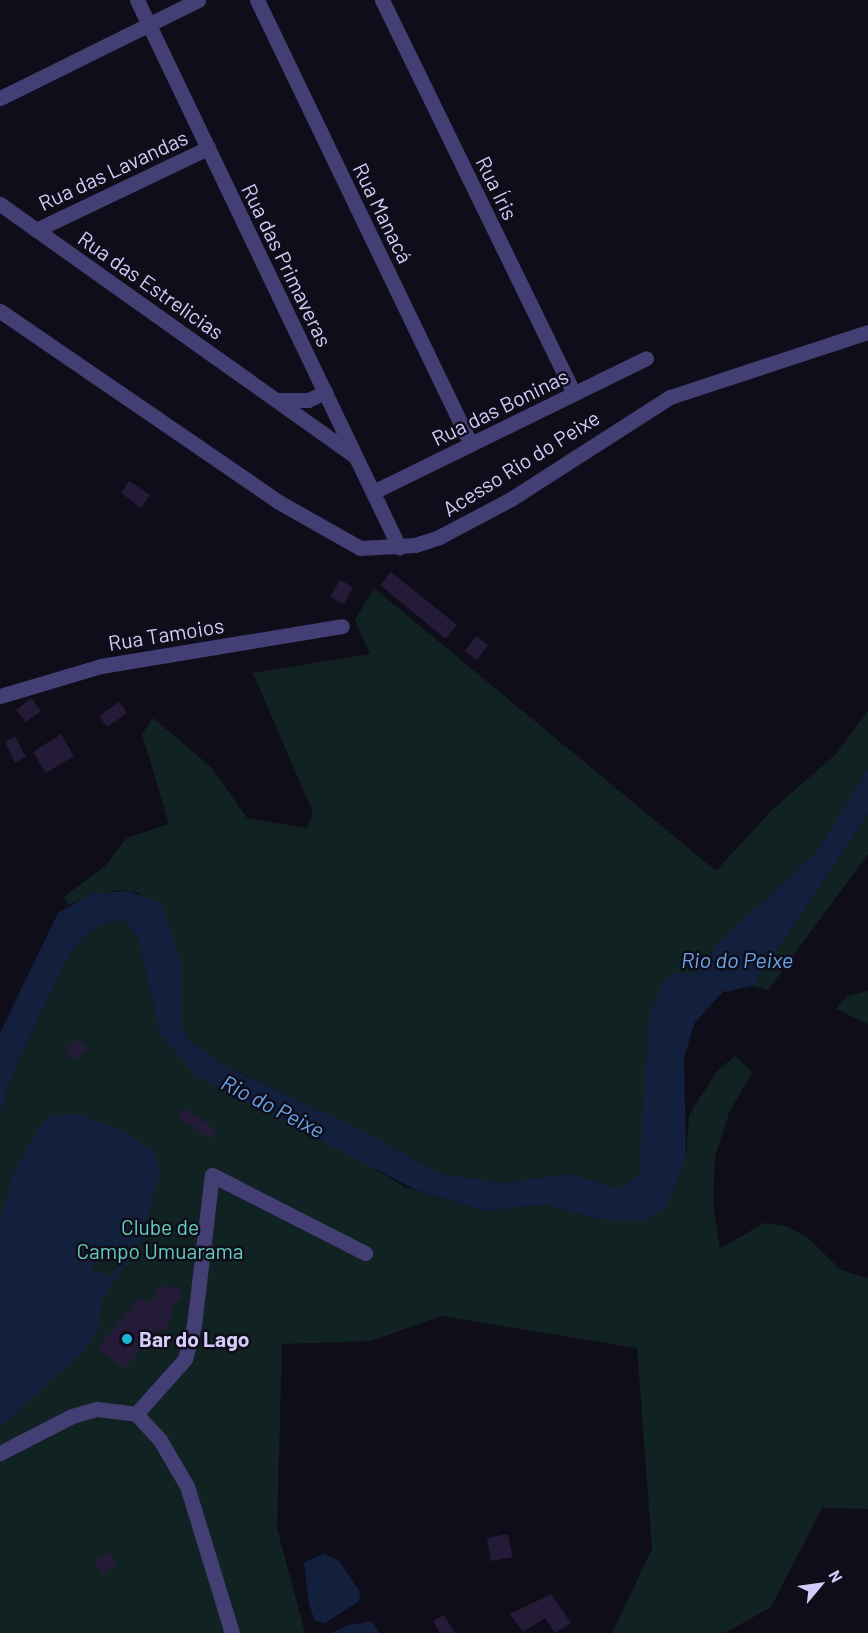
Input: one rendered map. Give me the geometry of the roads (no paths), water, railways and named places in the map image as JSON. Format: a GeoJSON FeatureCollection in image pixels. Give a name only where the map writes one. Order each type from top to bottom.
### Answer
{"type":"FeatureCollection","features":[{"type":"Feature","properties":{"kind":"street","name":"Rua das Primaveras"},"geometry":{"type":"LineString","coordinates":[[136,0],[399,547]]}},
{"type":"Feature","properties":{"kind":"street"},"geometry":{"type":"LineString","coordinates":[[0,98],[198,0]]}},
{"type":"Feature","properties":{"kind":"street","name":"Rua Manacá"},"geometry":{"type":"LineString","coordinates":[[257,0],[471,444]]}},
{"type":"Feature","properties":{"kind":"street","name":"Rua Íris"},"geometry":{"type":"LineString","coordinates":[[382,0],[574,394]]}},
{"type":"Feature","properties":{"kind":"street","name":"Rua das Lavandas"},"geometry":{"type":"LineString","coordinates":[[36,230],[208,148]]}},
{"type":"Feature","properties":{"kind":"street","name":"Rua das Estrelicias"},"geometry":{"type":"LineString","coordinates":[[0,204],[278,400],[356,458]]}},
{"type":"Feature","properties":{"kind":"street","name":"Acesso Rio do Peixe"},"geometry":{"type":"LineString","coordinates":[[0,311],[322,530],[360,548],[399,547],[468,524],[670,396],[868,332]]}},
{"type":"Feature","properties":{"kind":"street","name":"Rua das Boninas"},"geometry":{"type":"LineString","coordinates":[[373,492],[646,358]]}},
{"type":"Feature","properties":{"kind":"street"},"geometry":{"type":"LineString","coordinates":[[278,400],[308,400],[325,392]]}},
{"type":"Feature","properties":{"kind":"street","name":"Rua Tamoios"},"geometry":{"type":"LineString","coordinates":[[0,696],[92,667],[342,626]]}},
{"type":"Feature","properties":{"kind":"street"},"geometry":{"type":"LineString","coordinates":[[136,1414],[184,1359],[194,1325],[212,1174],[365,1253]]}},
{"type":"Feature","properties":{"kind":"street"},"geometry":{"type":"LineString","coordinates":[[0,1453],[72,1416],[97,1409],[136,1414],[173,1458],[187,1486],[232,1633]]}},
{"type":"Feature","properties":{"kind":"water","name":"Rio do Peixe"},"geometry":{"type":"Polygon","coordinates":[[[868,769],[868,814],[753,986],[723,992],[695,1022],[684,1057],[686,1159],[666,1207],[644,1221],[598,1219],[545,1204],[485,1211],[416,1190],[196,1076],[160,1034],[138,938],[124,919],[103,923],[81,939],[66,960],[15,1068],[0,1112],[0,1033],[58,913],[92,894],[128,891],[162,903],[182,965],[182,1028],[188,1039],[229,1068],[371,1135],[440,1174],[503,1183],[569,1174],[620,1189],[639,1175],[649,1018],[663,983],[674,973],[698,974],[717,944],[816,853],[868,769]]]}},
{"type":"Feature","properties":{"kind":"water"},"geometry":{"type":"Polygon","coordinates":[[[79,1114],[123,1131],[154,1151],[160,1175],[138,1247],[101,1300],[99,1326],[84,1351],[0,1427],[0,1222],[14,1172],[37,1131],[49,1117],[79,1114]],[[99,1254],[92,1260],[93,1271],[111,1276],[119,1263],[99,1254]]]}},
{"type":"Feature","properties":{"kind":"water"},"geometry":{"type":"Polygon","coordinates":[[[324,1554],[339,1561],[360,1592],[359,1601],[325,1623],[315,1621],[309,1604],[304,1562],[324,1554]]]}},
{"type":"Feature","properties":{"kind":"water"},"geometry":{"type":"Polygon","coordinates":[[[371,1621],[380,1633],[331,1633],[346,1626],[371,1621]]]}},
{"type":"Feature","properties":{"kind":"place","name":"Bar do Lago"},"geometry":{"type":"Point","coordinates":[127,1339]}},
{"type":"Feature","properties":{"kind":"park label","name":"Clube de Campo Umuarama"},"geometry":{"type":"Point","coordinates":[160,1239]}}]}
